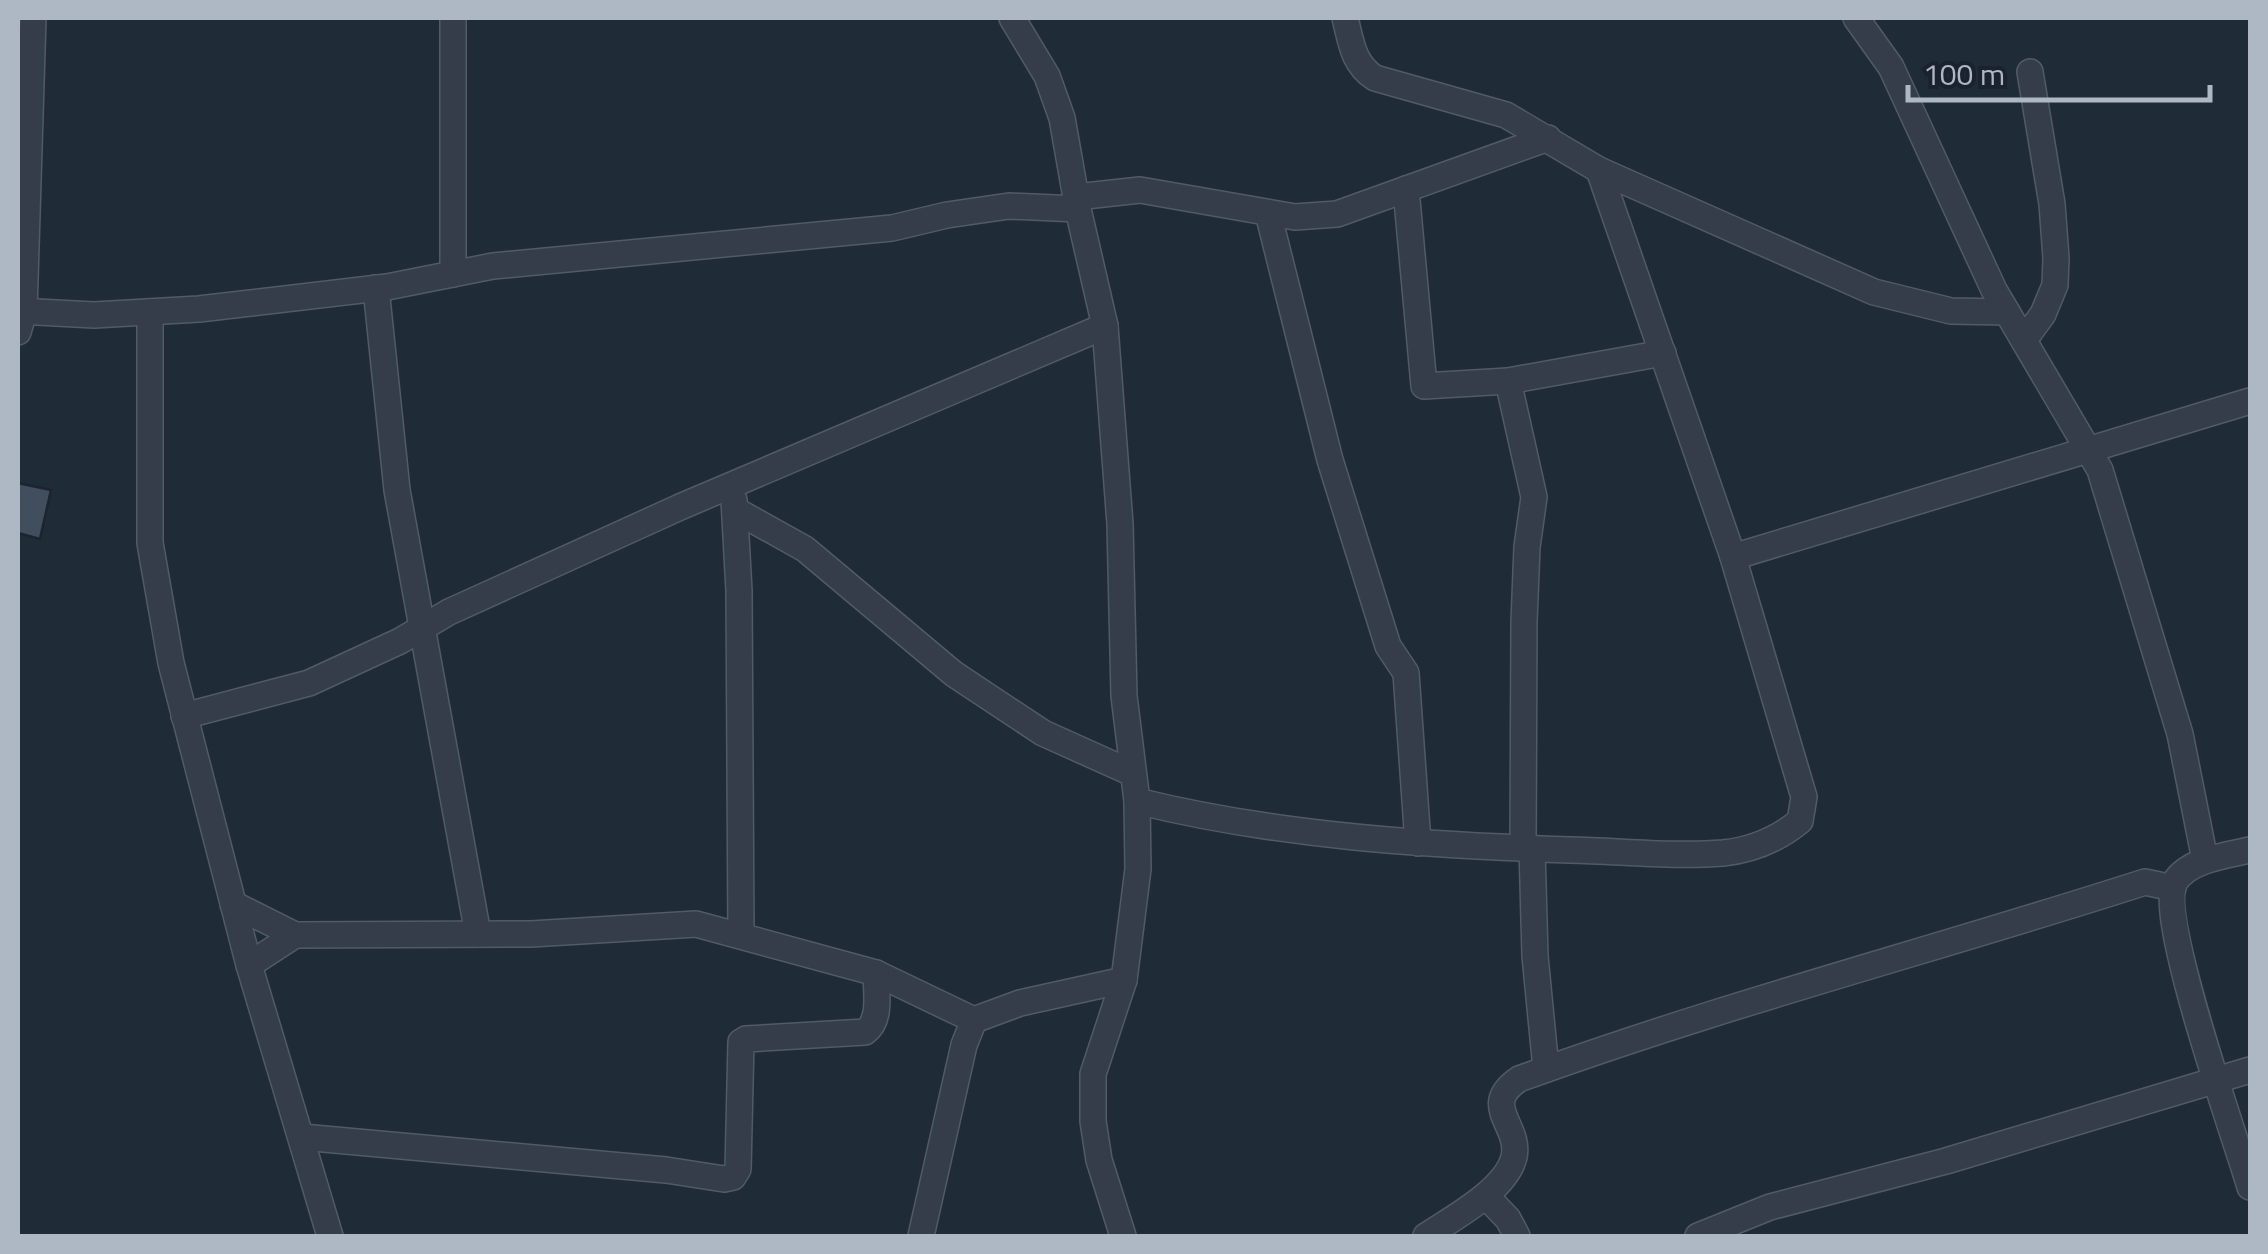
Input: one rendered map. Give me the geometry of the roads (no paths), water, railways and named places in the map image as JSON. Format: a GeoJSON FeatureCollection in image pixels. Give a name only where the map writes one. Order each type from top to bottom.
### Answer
{"type":"FeatureCollection","features":[{"type":"Feature","properties":{"kind":"street"},"geometry":{"type":"LineString","coordinates":[[34,18],[23,149],[20,318],[199,309],[376,288],[566,258],[892,228],[948,214],[1077,203],[1140,190],[1295,217],[1338,214],[1548,138]]}},
{"type":"Feature","properties":{"kind":"street"},"geometry":{"type":"LineString","coordinates":[[452,18],[453,274]]}},
{"type":"Feature","properties":{"kind":"street"},"geometry":{"type":"LineString","coordinates":[[1012,18],[1047,76],[1062,118],[1105,326],[1120,524],[1124,696],[1137,802],[1136,898],[1124,980],[1093,1074],[1093,1122],[1123,1236]]}},
{"type":"Feature","properties":{"kind":"street"},"geometry":{"type":"LineString","coordinates":[[1345,18],[1355,59],[1364,72],[1375,78],[1506,116],[1599,170],[1874,292],[1950,310],[2007,312]]}},
{"type":"Feature","properties":{"kind":"street"},"geometry":{"type":"LineString","coordinates":[[1856,18],[1900,84],[1994,290],[2100,470],[2180,734],[2204,860]]}},
{"type":"Feature","properties":{"kind":"street"},"geometry":{"type":"LineString","coordinates":[[2024,340],[2044,314],[2056,271],[2052,204],[2030,72]]}},
{"type":"Feature","properties":{"kind":"street"},"geometry":{"type":"LineString","coordinates":[[1137,802],[1196,814],[1418,843],[1528,848],[1727,852],[1763,844],[1800,821],[1804,797],[1733,557],[1599,170]]}},
{"type":"Feature","properties":{"kind":"street"},"geometry":{"type":"LineString","coordinates":[[1406,189],[1424,386],[1508,381],[1663,353]]}},
{"type":"Feature","properties":{"kind":"street"},"geometry":{"type":"LineString","coordinates":[[1268,213],[1330,460],[1388,646],[1406,673],[1418,843]]}},
{"type":"Feature","properties":{"kind":"street"},"geometry":{"type":"LineString","coordinates":[[376,288],[397,490],[478,934]]}},
{"type":"Feature","properties":{"kind":"street"},"geometry":{"type":"LineString","coordinates":[[150,312],[150,543],[171,662],[233,904],[329,1230],[352,1236]]}},
{"type":"Feature","properties":{"kind":"street"},"geometry":{"type":"LineString","coordinates":[[184,716],[309,683],[449,612],[733,483],[1105,326]]}},
{"type":"Feature","properties":{"kind":"street"},"geometry":{"type":"LineString","coordinates":[[1508,381],[1534,497],[1524,622],[1528,848],[1546,1070]]}},
{"type":"Feature","properties":{"kind":"street"},"geometry":{"type":"LineString","coordinates":[[1733,557],[2250,401]]}},
{"type":"Feature","properties":{"kind":"street"},"geometry":{"type":"LineString","coordinates":[[733,483],[739,591],[741,934]]}},
{"type":"Feature","properties":{"kind":"street"},"geometry":{"type":"LineString","coordinates":[[734,510],[805,549],[919,648],[969,684],[1043,733],[1132,774]]}},
{"type":"Feature","properties":{"kind":"street"},"geometry":{"type":"LineString","coordinates":[[2250,850],[2204,860],[2178,877],[2172,888],[2172,914],[2180,956],[2250,1187]]}},
{"type":"Feature","properties":{"kind":"street"},"geometry":{"type":"LineString","coordinates":[[1426,1236],[1486,1196],[1514,1158],[1515,1146],[1501,1100],[1505,1088],[1546,1070],[1806,984],[1984,934],[2145,882],[2172,888]]}},
{"type":"Feature","properties":{"kind":"street"},"geometry":{"type":"LineString","coordinates":[[233,904],[295,934],[478,934],[696,924],[876,973],[974,1020]]}},
{"type":"Feature","properties":{"kind":"street"},"geometry":{"type":"LineString","coordinates":[[250,965],[295,934]]}},
{"type":"Feature","properties":{"kind":"street"},"geometry":{"type":"LineString","coordinates":[[302,1137],[732,1177],[738,1169],[740,1042],[866,1032],[875,1020],[876,973]]}},
{"type":"Feature","properties":{"kind":"street"},"geometry":{"type":"LineString","coordinates":[[921,1236],[964,1045],[974,1020],[1020,1002],[1124,980]]}},
{"type":"Feature","properties":{"kind":"street"},"geometry":{"type":"LineString","coordinates":[[1078,992],[1106,1032]]}},
{"type":"Feature","properties":{"kind":"street"},"geometry":{"type":"LineString","coordinates":[[1698,1236],[1770,1207],[1946,1160],[2250,1070]]}},
{"type":"Feature","properties":{"kind":"street"},"geometry":{"type":"LineString","coordinates":[[1486,1196],[1508,1219],[1517,1236]]}}]}
